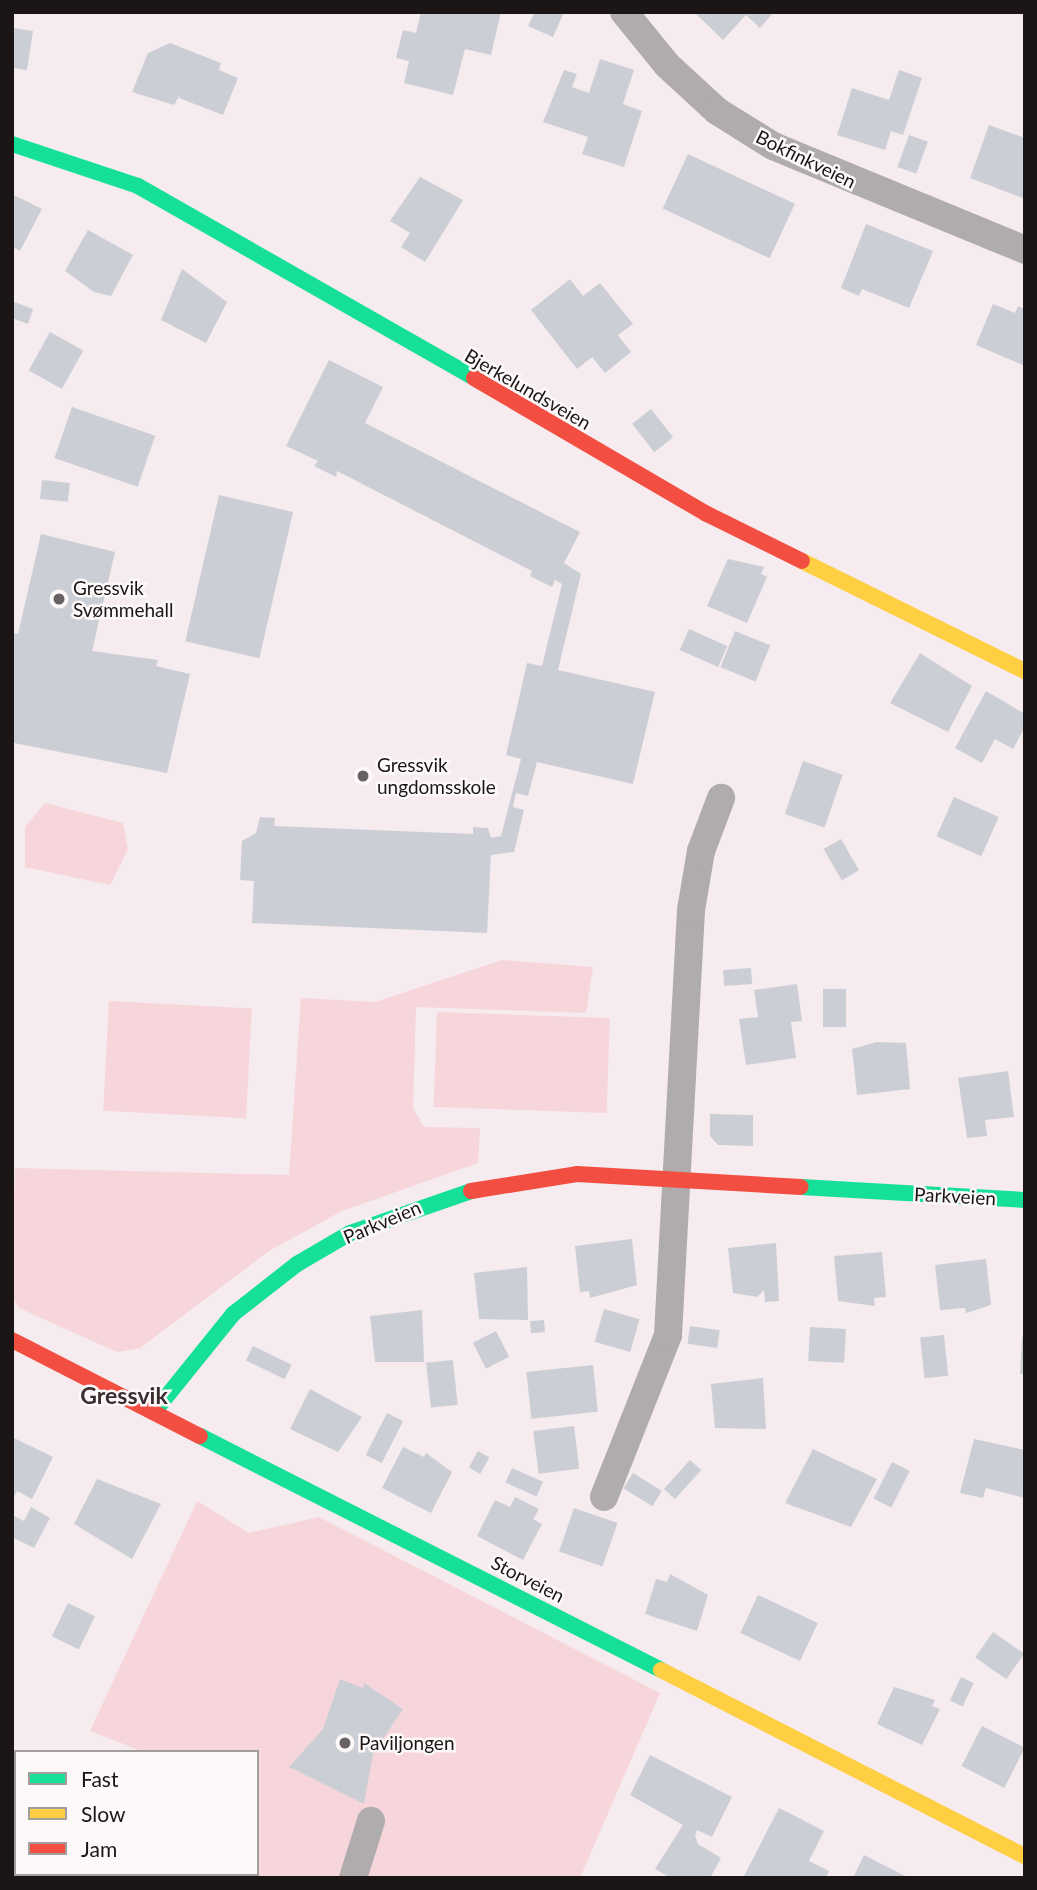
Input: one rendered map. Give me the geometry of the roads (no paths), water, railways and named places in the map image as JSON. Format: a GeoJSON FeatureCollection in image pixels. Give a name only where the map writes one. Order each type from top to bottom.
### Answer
{"type":"FeatureCollection","features":[{"type":"Feature","properties":{"kind":"street","name":"Bokfinkveien"},"geometry":{"type":"LineString","coordinates":[[624,12],[667,65],[717,111],[773,146],[1025,250]]}},
{"type":"Feature","properties":{"kind":"street","name":"Bjerkelundsveien"},"geometry":{"type":"LineString","coordinates":[[12,145],[138,186],[705,513],[1025,671]]}},
{"type":"Feature","properties":{"kind":"street"},"geometry":{"type":"LineString","coordinates":[[604,1497],[668,1335],[691,910],[701,851],[720,798]]}},
{"type":"Feature","properties":{"kind":"street","name":"Parkveien"},"geometry":{"type":"LineString","coordinates":[[154,1412],[233,1314],[350,1233],[417,1206],[523,1178],[676,1178],[1025,1200]]}},
{"type":"Feature","properties":{"kind":"street","name":"Storveien"},"geometry":{"type":"LineString","coordinates":[[12,1339],[1025,1856]]}},
{"type":"Feature","properties":{"kind":"street"},"geometry":{"type":"LineString","coordinates":[[353,1878],[371,1821]]}},
{"type":"Feature","properties":{"kind":"place","name":"Gressvik Svømmehall"},"geometry":{"type":"Point","coordinates":[59,599]}},
{"type":"Feature","properties":{"kind":"place","name":"Gressvik ungdomsskole"},"geometry":{"type":"Point","coordinates":[363,776]}},
{"type":"Feature","properties":{"kind":"place","name":"Paviljongen"},"geometry":{"type":"Point","coordinates":[345,1743]}},
{"type":"Feature","properties":{"kind":"district","name":"Gressvik"},"geometry":{"type":"Point","coordinates":[124,1395]}}]}
